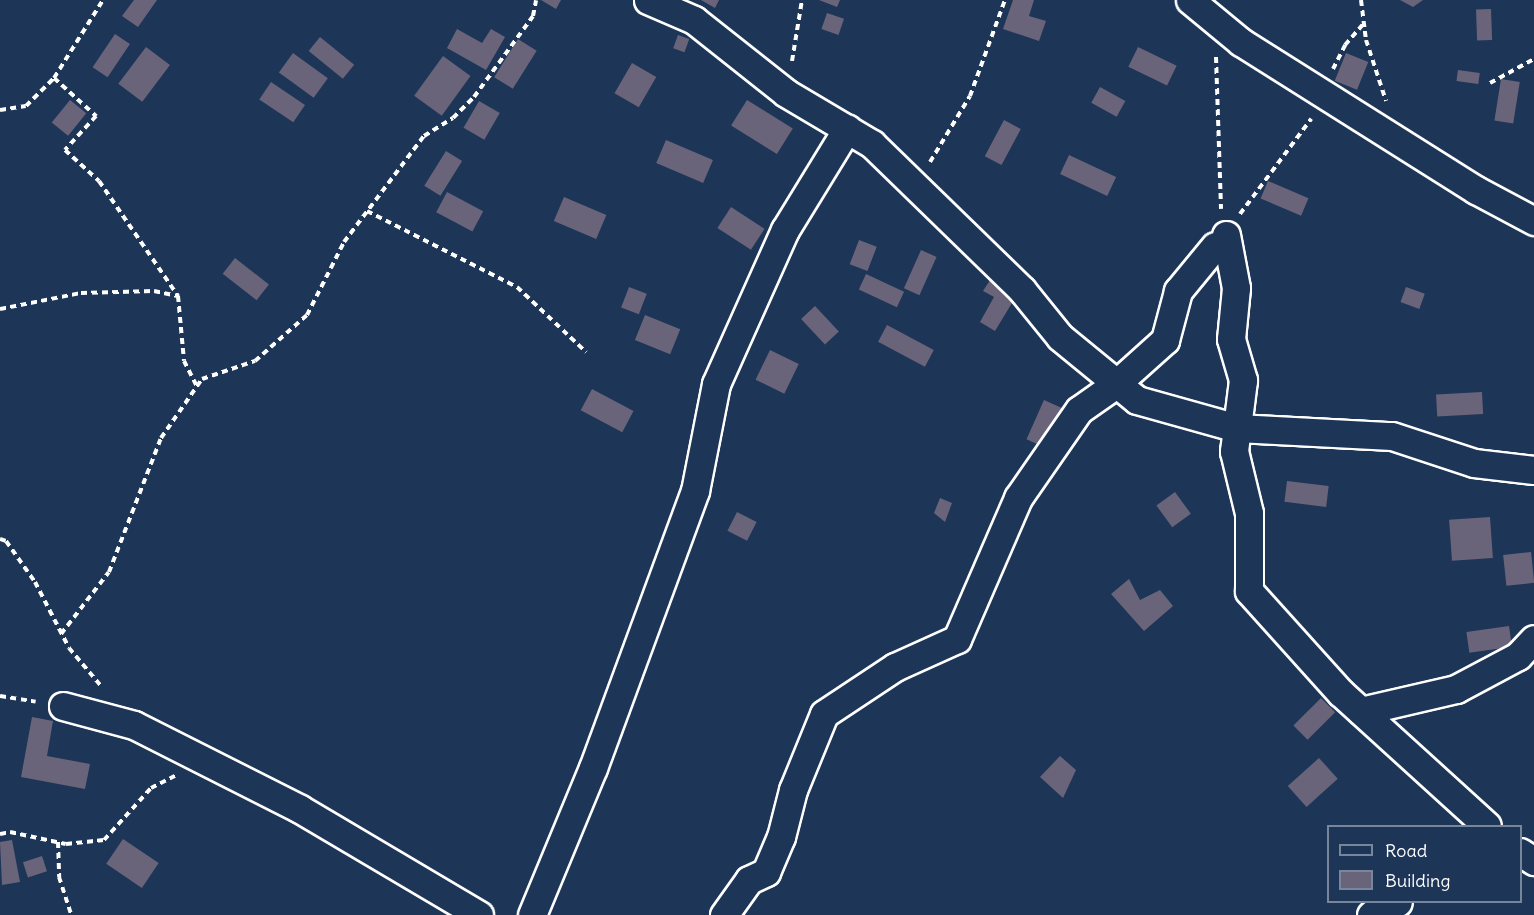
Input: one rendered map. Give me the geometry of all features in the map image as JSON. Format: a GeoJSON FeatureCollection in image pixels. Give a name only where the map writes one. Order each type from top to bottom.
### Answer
{"type":"FeatureCollection","features":[{"type":"Feature","properties":{"kind":"street"},"geometry":{"type":"LineString","coordinates":[[648,0],[694,20],[786,93],[872,144],[917,184],[1022,290],[1060,337],[1137,400],[1237,428],[1392,436],[1474,463],[1534,470]]}},
{"type":"Feature","properties":{"kind":"street"},"geometry":{"type":"LineString","coordinates":[[1190,0],[1241,42],[1327,93],[1476,190],[1534,221]]}},
{"type":"Feature","properties":{"kind":"street"},"geometry":{"type":"LineString","coordinates":[[532,915],[593,768],[695,491],[716,384],[785,230],[847,129]]}},
{"type":"Feature","properties":{"kind":"street"},"geometry":{"type":"LineString","coordinates":[[724,915],[749,880],[766,872],[782,837],[793,790],[824,714],[895,667],[957,639],[1018,498],[1079,410],[1116,384],[1165,340],[1178,291],[1220,240]]}},
{"type":"Feature","properties":{"kind":"street"},"geometry":{"type":"LineString","coordinates":[[1220,240],[1236,288],[1231,339],[1243,380],[1234,451],[1249,513],[1249,591],[1360,711],[1486,825]]}},
{"type":"Feature","properties":{"kind":"street"},"geometry":{"type":"LineString","coordinates":[[1360,711],[1456,689],[1518,656],[1534,639]]}},
{"type":"Feature","properties":{"kind":"street"},"geometry":{"type":"LineString","coordinates":[[63,706],[134,725],[206,761],[300,809],[479,915]]}},
{"type":"Feature","properties":{"kind":"street"},"geometry":{"type":"LineString","coordinates":[[1522,851],[1534,861]]}},
{"type":"Feature","properties":{"kind":"street"},"geometry":{"type":"LineString","coordinates":[[1371,915],[1383,905],[1393,903]]}},
{"type":"Feature","properties":{"kind":"path"},"geometry":{"type":"LineString","coordinates":[[0,110],[26,106],[54,78],[103,0]]}},
{"type":"Feature","properties":{"kind":"path"},"geometry":{"type":"LineString","coordinates":[[61,634],[109,572],[161,438],[202,379],[255,361],[307,315],[344,242],[424,135],[453,118],[474,97],[533,16],[536,0]]}},
{"type":"Feature","properties":{"kind":"path"},"geometry":{"type":"LineString","coordinates":[[786,93],[802,0]]}},
{"type":"Feature","properties":{"kind":"path"},"geometry":{"type":"LineString","coordinates":[[917,184],[970,96],[1005,0]]}},
{"type":"Feature","properties":{"kind":"path"},"geometry":{"type":"LineString","coordinates":[[1360,0],[1369,51],[1402,141]]}},
{"type":"Feature","properties":{"kind":"path"},"geometry":{"type":"LineString","coordinates":[[1212,18],[1218,75],[1220,240]]}},
{"type":"Feature","properties":{"kind":"path"},"geometry":{"type":"LineString","coordinates":[[1220,240],[1327,93],[1335,60],[1364,23]]}},
{"type":"Feature","properties":{"kind":"path"},"geometry":{"type":"LineString","coordinates":[[1490,83],[1534,59]]}},
{"type":"Feature","properties":{"kind":"path"},"geometry":{"type":"LineString","coordinates":[[54,78],[96,116],[65,150],[99,182],[178,296],[184,361],[197,387]]}},
{"type":"Feature","properties":{"kind":"path"},"geometry":{"type":"LineString","coordinates":[[367,211],[517,287],[586,352]]}},
{"type":"Feature","properties":{"kind":"path"},"geometry":{"type":"LineString","coordinates":[[0,309],[81,293],[154,291],[178,296]]}},
{"type":"Feature","properties":{"kind":"path"},"geometry":{"type":"LineString","coordinates":[[0,539],[6,541],[35,582],[61,634],[105,691]]}},
{"type":"Feature","properties":{"kind":"path"},"geometry":{"type":"LineString","coordinates":[[0,696],[63,706]]}},
{"type":"Feature","properties":{"kind":"path"},"geometry":{"type":"LineString","coordinates":[[0,834],[10,832],[58,842],[104,840],[151,788],[206,761]]}},
{"type":"Feature","properties":{"kind":"path"},"geometry":{"type":"LineString","coordinates":[[58,842],[59,877],[71,915]]}},
{"type":"Feature","properties":{"kind":"building"},"geometry":{"type":"Polygon","coordinates":[[[134,0],[157,0],[138,27],[122,16],[134,0]]]}},
{"type":"Feature","properties":{"kind":"building"},"geometry":{"type":"Polygon","coordinates":[[[541,0],[561,0],[556,9],[541,0]]]}},
{"type":"Feature","properties":{"kind":"building"},"geometry":{"type":"Polygon","coordinates":[[[701,0],[719,0],[715,8],[701,0]]]}},
{"type":"Feature","properties":{"kind":"building"},"geometry":{"type":"Polygon","coordinates":[[[819,0],[840,0],[837,7],[819,0]]]}},
{"type":"Feature","properties":{"kind":"building"},"geometry":{"type":"Polygon","coordinates":[[[1013,0],[1034,0],[1029,16],[1046,21],[1039,41],[1003,29],[1013,0]]]}},
{"type":"Feature","properties":{"kind":"building"},"geometry":{"type":"Polygon","coordinates":[[[1400,0],[1423,0],[1413,7],[1400,0]]]}},
{"type":"Feature","properties":{"kind":"building"},"geometry":{"type":"Polygon","coordinates":[[[1491,9],[1492,40],[1477,41],[1476,10],[1491,9]]]}},
{"type":"Feature","properties":{"kind":"building"},"geometry":{"type":"Polygon","coordinates":[[[827,13],[844,19],[838,35],[821,29],[827,13]]]}},
{"type":"Feature","properties":{"kind":"building"},"geometry":{"type":"Polygon","coordinates":[[[457,29],[482,43],[491,29],[505,37],[486,70],[447,48],[457,29]]]}},
{"type":"Feature","properties":{"kind":"building"},"geometry":{"type":"Polygon","coordinates":[[[115,34],[130,44],[108,77],[93,67],[115,34]]]}},
{"type":"Feature","properties":{"kind":"building"},"geometry":{"type":"Polygon","coordinates":[[[678,35],[689,39],[684,52],[673,48],[678,35]]]}},
{"type":"Feature","properties":{"kind":"building"},"geometry":{"type":"Polygon","coordinates":[[[320,37],[354,65],[343,79],[309,51],[320,37]]]}},
{"type":"Feature","properties":{"kind":"building"},"geometry":{"type":"Polygon","coordinates":[[[518,39],[537,51],[513,89],[494,77],[518,39]]]}},
{"type":"Feature","properties":{"kind":"building"},"geometry":{"type":"Polygon","coordinates":[[[146,47],[170,65],[142,102],[118,84],[146,47]]]}},
{"type":"Feature","properties":{"kind":"building"},"geometry":{"type":"Polygon","coordinates":[[[1138,47],[1177,66],[1167,86],[1128,67],[1138,47]]]}},
{"type":"Feature","properties":{"kind":"building"},"geometry":{"type":"Polygon","coordinates":[[[293,53],[328,78],[314,98],[279,72],[293,53]]]}},
{"type":"Feature","properties":{"kind":"building"},"geometry":{"type":"Polygon","coordinates":[[[1346,53],[1368,62],[1357,90],[1335,81],[1346,53]]]}},
{"type":"Feature","properties":{"kind":"building"},"geometry":{"type":"Polygon","coordinates":[[[443,56],[471,76],[442,116],[414,96],[443,56]]]}},
{"type":"Feature","properties":{"kind":"building"},"geometry":{"type":"Polygon","coordinates":[[[632,63],[656,77],[639,107],[614,93],[632,63]]]}},
{"type":"Feature","properties":{"kind":"building"},"geometry":{"type":"Polygon","coordinates":[[[1458,70],[1480,73],[1478,84],[1456,81],[1458,70]]]}},
{"type":"Feature","properties":{"kind":"building"},"geometry":{"type":"Polygon","coordinates":[[[1501,79],[1520,82],[1513,123],[1494,120],[1501,79]]]}},
{"type":"Feature","properties":{"kind":"building"},"geometry":{"type":"Polygon","coordinates":[[[271,82],[305,105],[293,122],[259,99],[271,82]]]}},
{"type":"Feature","properties":{"kind":"building"},"geometry":{"type":"Polygon","coordinates":[[[1100,87],[1125,101],[1117,117],[1091,103],[1100,87]]]}},
{"type":"Feature","properties":{"kind":"building"},"geometry":{"type":"Polygon","coordinates":[[[70,100],[86,113],[68,136],[52,123],[70,100]]]}},
{"type":"Feature","properties":{"kind":"building"},"geometry":{"type":"Polygon","coordinates":[[[747,100],[793,129],[777,154],[731,125],[747,100]]]}},
{"type":"Feature","properties":{"kind":"building"},"geometry":{"type":"Polygon","coordinates":[[[479,101],[500,113],[484,140],[464,128],[479,101]]]}},
{"type":"Feature","properties":{"kind":"building"},"geometry":{"type":"Polygon","coordinates":[[[1004,120],[1021,129],[1002,165],[985,156],[1004,120]]]}},
{"type":"Feature","properties":{"kind":"building"},"geometry":{"type":"Polygon","coordinates":[[[666,140],[713,160],[703,183],[656,163],[666,140]]]}},
{"type":"Feature","properties":{"kind":"building"},"geometry":{"type":"Polygon","coordinates":[[[446,151],[462,161],[440,196],[424,186],[446,151]]]}},
{"type":"Feature","properties":{"kind":"building"},"geometry":{"type":"Polygon","coordinates":[[[1069,155],[1116,177],[1107,196],[1060,174],[1069,155]]]}},
{"type":"Feature","properties":{"kind":"building"},"geometry":{"type":"Polygon","coordinates":[[[1268,181],[1309,198],[1301,216],[1261,198],[1268,181]]]}},
{"type":"Feature","properties":{"kind":"building"},"geometry":{"type":"Polygon","coordinates":[[[447,192],[483,211],[472,232],[436,212],[447,192]]]}},
{"type":"Feature","properties":{"kind":"building"},"geometry":{"type":"Polygon","coordinates":[[[564,197],[606,215],[596,239],[554,221],[564,197]]]}},
{"type":"Feature","properties":{"kind":"building"},"geometry":{"type":"Polygon","coordinates":[[[731,207],[765,229],[751,250],[717,228],[731,207]]]}},
{"type":"Feature","properties":{"kind":"building"},"geometry":{"type":"Polygon","coordinates":[[[859,240],[877,247],[867,271],[850,264],[859,240]]]}},
{"type":"Feature","properties":{"kind":"building"},"geometry":{"type":"Polygon","coordinates":[[[921,250],[937,257],[919,295],[904,288],[921,250]]]}},
{"type":"Feature","properties":{"kind":"building"},"geometry":{"type":"Polygon","coordinates":[[[235,258],[269,284],[257,300],[223,274],[235,258]]]}},
{"type":"Feature","properties":{"kind":"building"},"geometry":{"type":"Polygon","coordinates":[[[866,274],[904,292],[897,307],[859,289],[866,274]]]}},
{"type":"Feature","properties":{"kind":"building"},"geometry":{"type":"Polygon","coordinates":[[[992,277],[1018,293],[995,331],[980,322],[994,297],[983,291],[992,277]]]}},
{"type":"Feature","properties":{"kind":"building"},"geometry":{"type":"Polygon","coordinates":[[[629,287],[647,294],[639,314],[621,308],[629,287]]]}},
{"type":"Feature","properties":{"kind":"building"},"geometry":{"type":"Polygon","coordinates":[[[1406,287],[1425,294],[1419,309],[1401,302],[1406,287]]]}},
{"type":"Feature","properties":{"kind":"building"},"geometry":{"type":"Polygon","coordinates":[[[815,306],[839,332],[825,345],[801,319],[815,306]]]}},
{"type":"Feature","properties":{"kind":"building"},"geometry":{"type":"Polygon","coordinates":[[[645,315],[680,329],[670,354],[635,340],[645,315]]]}},
{"type":"Feature","properties":{"kind":"building"},"geometry":{"type":"Polygon","coordinates":[[[887,325],[934,350],[925,367],[878,342],[887,325]]]}},
{"type":"Feature","properties":{"kind":"building"},"geometry":{"type":"Polygon","coordinates":[[[770,350],[799,364],[784,394],[756,380],[770,350]]]}},
{"type":"Feature","properties":{"kind":"building"},"geometry":{"type":"Polygon","coordinates":[[[592,389],[633,411],[622,432],[581,410],[592,389]]]}},
{"type":"Feature","properties":{"kind":"building"},"geometry":{"type":"Polygon","coordinates":[[[1482,392],[1483,414],[1437,416],[1436,394],[1482,392]]]}},
{"type":"Feature","properties":{"kind":"building"},"geometry":{"type":"Polygon","coordinates":[[[1044,400],[1064,409],[1047,448],[1027,439],[1044,400]]]}},
{"type":"Feature","properties":{"kind":"building"},"geometry":{"type":"Polygon","coordinates":[[[1287,481],[1329,486],[1326,507],[1284,502],[1287,481]]]}},
{"type":"Feature","properties":{"kind":"building"},"geometry":{"type":"Polygon","coordinates":[[[1175,492],[1191,514],[1172,527],[1156,506],[1175,492]]]}},
{"type":"Feature","properties":{"kind":"building"},"geometry":{"type":"Polygon","coordinates":[[[940,498],[952,503],[945,522],[934,513],[940,498]]]}},
{"type":"Feature","properties":{"kind":"building"},"geometry":{"type":"Polygon","coordinates":[[[737,512],[757,522],[747,541],[727,531],[737,512]]]}},
{"type":"Feature","properties":{"kind":"building"},"geometry":{"type":"Polygon","coordinates":[[[1490,517],[1493,558],[1452,561],[1449,520],[1490,517]]]}},
{"type":"Feature","properties":{"kind":"building"},"geometry":{"type":"Polygon","coordinates":[[[1531,552],[1534,583],[1506,586],[1503,555],[1531,552]]]}},
{"type":"Feature","properties":{"kind":"building"},"geometry":{"type":"Polygon","coordinates":[[[1129,579],[1140,600],[1160,590],[1173,606],[1144,631],[1111,594],[1129,579]]]}},
{"type":"Feature","properties":{"kind":"building"},"geometry":{"type":"Polygon","coordinates":[[[1509,626],[1512,647],[1469,653],[1466,632],[1509,626]]]}},
{"type":"Feature","properties":{"kind":"building"},"geometry":{"type":"Polygon","coordinates":[[[1321,698],[1335,712],[1308,740],[1293,726],[1321,698]]]}},
{"type":"Feature","properties":{"kind":"building"},"geometry":{"type":"Polygon","coordinates":[[[32,717],[53,721],[47,756],[90,764],[85,789],[21,777],[32,717]]]}},
{"type":"Feature","properties":{"kind":"building"},"geometry":{"type":"Polygon","coordinates":[[[1060,756],[1076,770],[1063,798],[1040,777],[1060,756]]]}},
{"type":"Feature","properties":{"kind":"building"},"geometry":{"type":"Polygon","coordinates":[[[1319,758],[1338,779],[1307,807],[1288,786],[1319,758]]]}},
{"type":"Feature","properties":{"kind":"building"},"geometry":{"type":"Polygon","coordinates":[[[123,839],[159,863],[142,888],[106,864],[123,839]]]}},
{"type":"Feature","properties":{"kind":"building"},"geometry":{"type":"Polygon","coordinates":[[[12,840],[20,882],[2,885],[0,842],[12,840]]]}},
{"type":"Feature","properties":{"kind":"building"},"geometry":{"type":"Polygon","coordinates":[[[42,856],[47,871],[28,877],[23,862],[42,856]]]}}]}
